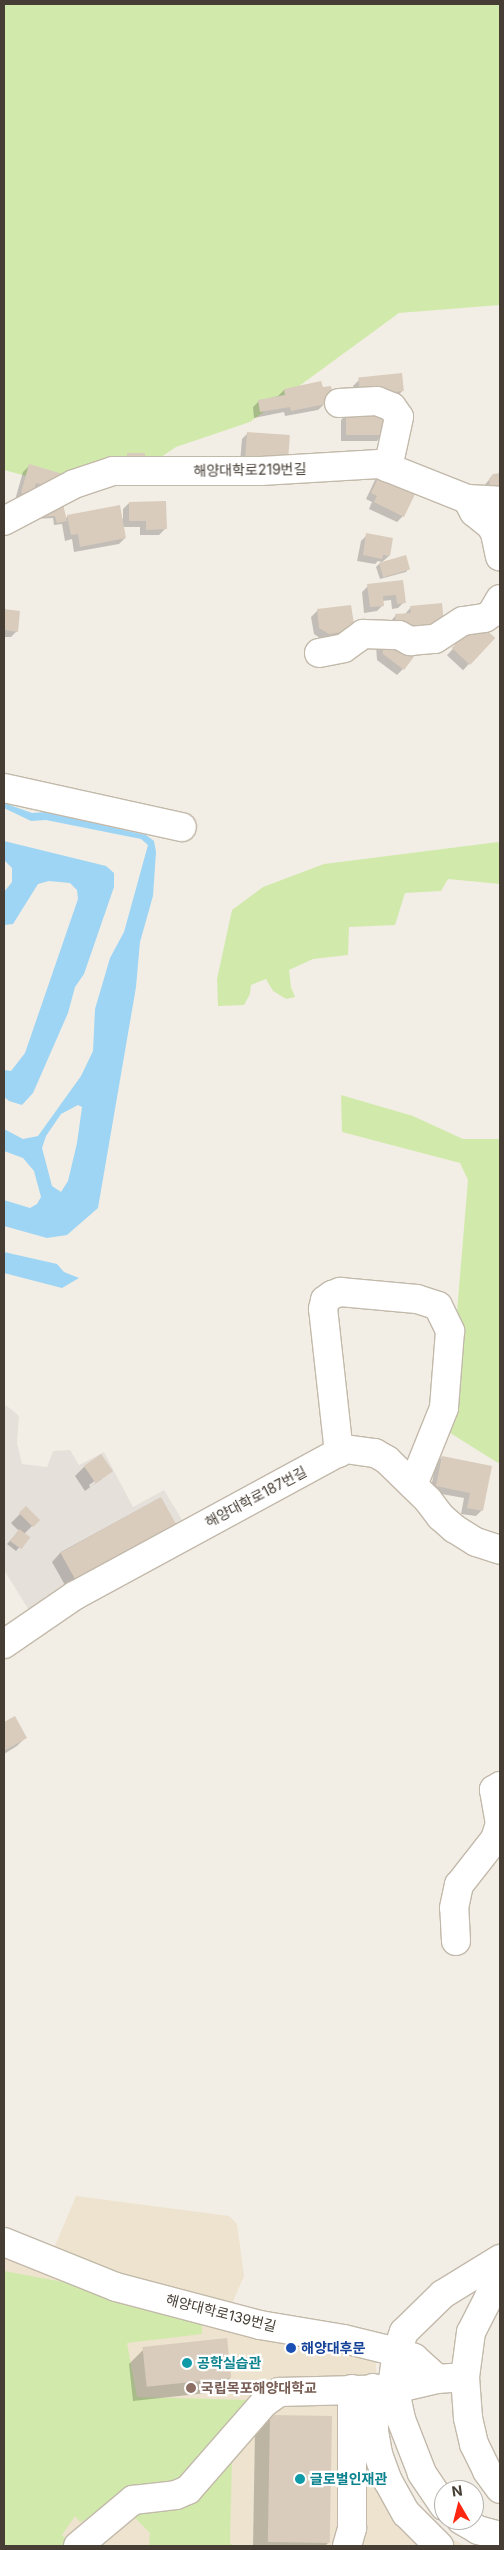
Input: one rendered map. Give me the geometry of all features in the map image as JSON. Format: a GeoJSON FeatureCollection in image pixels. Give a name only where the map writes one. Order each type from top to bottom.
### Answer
{"type":"FeatureCollection","features":[{"type":"Feature","properties":{"kind":"street"},"geometry":{"type":"LineString","coordinates":[[339,403],[378,401],[392,406],[399,416],[388,468]]}},
{"type":"Feature","properties":{"kind":"street","name":"해양대학로219번길"},"geometry":{"type":"LineString","coordinates":[[4,521],[74,484],[114,471],[261,471],[379,464],[467,499],[500,502]]}},
{"type":"Feature","properties":{"kind":"street"},"geometry":{"type":"LineString","coordinates":[[467,499],[474,512],[495,533],[500,556]]}},
{"type":"Feature","properties":{"kind":"street"},"geometry":{"type":"LineString","coordinates":[[320,653],[344,648],[363,634],[399,635],[410,641],[435,639],[463,621],[485,618],[492,613],[500,599]]}},
{"type":"Feature","properties":{"kind":"street"},"geometry":{"type":"LineString","coordinates":[[4,788],[182,827]]}},
{"type":"Feature","properties":{"kind":"street"},"geometry":{"type":"LineString","coordinates":[[339,1453],[324,1309],[325,1300],[340,1292],[416,1299],[438,1306],[450,1331],[444,1408],[413,1485]]}},
{"type":"Feature","properties":{"kind":"street","name":"해양대학로187번길"},"geometry":{"type":"LineString","coordinates":[[4,1644],[74,1596],[345,1450],[375,1453],[387,1460],[428,1500],[441,1517],[455,1529],[476,1542],[500,1550]]}},
{"type":"Feature","properties":{"kind":"street"},"geometry":{"type":"LineString","coordinates":[[456,1941],[454,1908],[459,1885],[495,1839],[500,1824],[494,1790],[500,1786]]}},
{"type":"Feature","properties":{"kind":"street","name":"해양대학로139번길"},"geometry":{"type":"LineString","coordinates":[[4,2242],[116,2287],[260,2324],[344,2339],[396,2352],[414,2358],[437,2380]]}},
{"type":"Feature","properties":{"kind":"street"},"geometry":{"type":"LineString","coordinates":[[373,2388],[393,2380],[396,2352],[404,2332],[443,2294],[500,2259]]}},
{"type":"Feature","properties":{"kind":"street"},"geometry":{"type":"LineString","coordinates":[[500,2287],[489,2297],[471,2332],[465,2377],[468,2418],[474,2444],[487,2471],[500,2489]]}},
{"type":"Feature","properties":{"kind":"street"},"geometry":{"type":"LineString","coordinates":[[78,2546],[132,2500],[176,2495],[188,2490],[264,2403],[279,2392],[373,2388],[465,2377]]}},
{"type":"Feature","properties":{"kind":"street"},"geometry":{"type":"LineString","coordinates":[[373,2388],[401,2419],[422,2473],[434,2491]]}},
{"type":"Feature","properties":{"kind":"street"},"geometry":{"type":"LineString","coordinates":[[373,2388],[374,2431],[378,2454],[388,2481],[406,2513],[412,2537],[439,2546]]}},
{"type":"Feature","properties":{"kind":"street"},"geometry":{"type":"LineString","coordinates":[[347,2546],[352,2528],[373,2388]]}},
{"type":"Feature","properties":{"kind":"street"},"geometry":{"type":"LineString","coordinates":[[478,2530],[500,2536]]}},
{"type":"Feature","properties":{"kind":"shaded area"},"geometry":{"type":"Polygon","coordinates":[[[4,1406],[7,1406],[19,1416],[17,1443],[22,1464],[47,1467],[53,1451],[70,1450],[79,1465],[104,1452],[133,1507],[164,1490],[187,1528],[32,1615],[4,1570],[4,1406]]]}},
{"type":"Feature","properties":{"kind":"shaded area","name":"국립목포해양대학교"},"geometry":{"type":"Polygon","coordinates":[[[76,2196],[229,2216],[237,2224],[244,2276],[232,2304],[375,2353],[380,2423],[390,2474],[434,2527],[434,2530],[466,2546],[4,2546],[4,2252],[46,2267],[76,2196]]]}},
{"type":"Feature","properties":{"kind":"green space"},"geometry":{"type":"Polygon","coordinates":[[[4,4],[500,4],[500,305],[399,313],[250,422],[176,447],[125,481],[106,489],[30,477],[4,470],[4,4]]]}},
{"type":"Feature","properties":{"kind":"green space"},"geometry":{"type":"Polygon","coordinates":[[[498,842],[500,844],[500,884],[448,879],[441,891],[405,893],[395,925],[349,927],[348,955],[313,959],[289,970],[291,987],[295,997],[286,999],[273,991],[266,979],[251,985],[250,994],[244,1005],[218,1006],[217,979],[232,910],[263,887],[324,864],[498,842]]]}},
{"type":"Feature","properties":{"kind":"green space"},"geometry":{"type":"Polygon","coordinates":[[[341,1095],[413,1116],[463,1139],[500,1139],[500,1461],[498,1463],[447,1431],[468,1180],[460,1163],[342,1132],[341,1095]]]}},
{"type":"Feature","properties":{"kind":"green space"},"geometry":{"type":"Polygon","coordinates":[[[4,2271],[74,2284],[202,2320],[202,2334],[127,2343],[137,2397],[249,2400],[179,2486],[134,2486],[112,2498],[101,2512],[80,2522],[75,2516],[62,2535],[74,2546],[4,2546],[4,2271]]]}},
{"type":"Feature","properties":{"kind":"green space"},"geometry":{"type":"Polygon","coordinates":[[[232,2457],[230,2542],[232,2546],[149,2546],[150,2533],[131,2514],[232,2457]]]}},
{"type":"Feature","properties":{"kind":"water"},"geometry":{"type":"Polygon","coordinates":[[[4,803],[32,813],[45,812],[146,835],[154,841],[156,852],[153,896],[140,942],[136,987],[98,1208],[67,1235],[47,1238],[4,1226],[4,1200],[30,1208],[37,1204],[41,1197],[34,1171],[23,1158],[4,1151],[4,1129],[23,1139],[38,1136],[81,1076],[93,1051],[95,1009],[110,958],[124,932],[148,845],[141,839],[46,820],[31,821],[4,808],[4,803]],[[78,1105],[61,1114],[46,1136],[42,1148],[52,1186],[61,1192],[68,1181],[77,1143],[82,1107],[78,1105]]]}},
{"type":"Feature","properties":{"kind":"water"},"geometry":{"type":"Polygon","coordinates":[[[4,841],[106,866],[114,873],[114,887],[84,974],[75,987],[68,1013],[33,1093],[22,1105],[9,1101],[4,1097],[4,1070],[11,1071],[25,1053],[78,899],[77,890],[70,883],[49,881],[38,884],[13,924],[4,925],[4,892],[12,882],[12,868],[4,860],[4,841]]]}},
{"type":"Feature","properties":{"kind":"water"},"geometry":{"type":"Polygon","coordinates":[[[4,1252],[57,1264],[64,1272],[79,1278],[62,1288],[4,1273],[4,1252]]]}},
{"type":"Feature","properties":{"kind":"building"},"geometry":{"type":"Polygon","coordinates":[[[402,373],[404,391],[360,396],[358,378],[402,373]]]}},
{"type":"Feature","properties":{"kind":"building"},"geometry":{"type":"Polygon","coordinates":[[[321,381],[323,387],[331,386],[333,397],[325,399],[326,404],[291,411],[290,407],[260,412],[258,400],[285,395],[284,389],[321,381]]]}},
{"type":"Feature","properties":{"kind":"building"},"geometry":{"type":"Polygon","coordinates":[[[346,412],[384,412],[384,435],[346,435],[346,412]]]}},
{"type":"Feature","properties":{"kind":"building"},"geometry":{"type":"Polygon","coordinates":[[[247,432],[290,435],[288,459],[245,456],[247,432]]]}},
{"type":"Feature","properties":{"kind":"building"},"geometry":{"type":"Polygon","coordinates":[[[127,453],[145,453],[145,467],[127,467],[127,453]]]}},
{"type":"Feature","properties":{"kind":"building"},"geometry":{"type":"Polygon","coordinates":[[[29,464],[63,474],[59,489],[36,483],[32,497],[21,493],[29,464]]]}},
{"type":"Feature","properties":{"kind":"building"},"geometry":{"type":"Polygon","coordinates":[[[381,472],[417,490],[404,517],[374,502],[377,496],[371,493],[381,472]]]}},
{"type":"Feature","properties":{"kind":"building"},"geometry":{"type":"Polygon","coordinates":[[[500,473],[500,498],[492,499],[489,479],[493,474],[500,473]]]}},
{"type":"Feature","properties":{"kind":"building"},"geometry":{"type":"Polygon","coordinates":[[[166,501],[167,529],[146,530],[146,521],[129,521],[129,502],[166,501]]]}},
{"type":"Feature","properties":{"kind":"building"},"geometry":{"type":"Polygon","coordinates":[[[63,504],[67,521],[57,523],[55,516],[37,517],[63,504]]]}},
{"type":"Feature","properties":{"kind":"building"},"geometry":{"type":"Polygon","coordinates":[[[120,505],[126,538],[80,547],[78,534],[71,535],[67,515],[120,505]]]}},
{"type":"Feature","properties":{"kind":"building"},"geometry":{"type":"Polygon","coordinates":[[[366,533],[393,538],[390,556],[383,555],[382,559],[363,555],[366,533]]]}},
{"type":"Feature","properties":{"kind":"building"},"geometry":{"type":"Polygon","coordinates":[[[406,555],[410,569],[383,577],[379,563],[406,555]]]}},
{"type":"Feature","properties":{"kind":"building"},"geometry":{"type":"Polygon","coordinates":[[[403,580],[406,603],[397,604],[396,595],[383,596],[384,606],[370,607],[367,584],[403,580]]]}},
{"type":"Feature","properties":{"kind":"building"},"geometry":{"type":"Polygon","coordinates":[[[442,603],[445,634],[397,630],[395,614],[411,613],[410,606],[442,603]]]}},
{"type":"Feature","properties":{"kind":"building"},"geometry":{"type":"Polygon","coordinates":[[[351,605],[355,630],[329,634],[319,628],[317,609],[351,605]]]}},
{"type":"Feature","properties":{"kind":"building"},"geometry":{"type":"Polygon","coordinates":[[[4,609],[20,611],[18,632],[4,630],[4,609]]]}},
{"type":"Feature","properties":{"kind":"building"},"geometry":{"type":"Polygon","coordinates":[[[477,621],[495,638],[470,665],[452,648],[477,621]]]}},
{"type":"Feature","properties":{"kind":"building"},"geometry":{"type":"Polygon","coordinates":[[[382,639],[416,654],[404,670],[383,654],[382,639]]]}},
{"type":"Feature","properties":{"kind":"building"},"geometry":{"type":"Polygon","coordinates":[[[101,1454],[113,1471],[96,1483],[84,1466],[101,1454]]]}},
{"type":"Feature","properties":{"kind":"building"},"geometry":{"type":"Polygon","coordinates":[[[442,1456],[492,1466],[483,1511],[467,1508],[470,1493],[436,1486],[442,1456]]]}},
{"type":"Feature","properties":{"kind":"building"},"geometry":{"type":"Polygon","coordinates":[[[161,1497],[180,1531],[79,1587],[60,1553],[161,1497]]]}},
{"type":"Feature","properties":{"kind":"building"},"geometry":{"type":"Polygon","coordinates":[[[26,1506],[40,1520],[33,1527],[19,1513],[26,1506]]]}},
{"type":"Feature","properties":{"kind":"building"},"geometry":{"type":"Polygon","coordinates":[[[19,1529],[30,1537],[22,1549],[10,1541],[19,1529]]]}},
{"type":"Feature","properties":{"kind":"building"},"geometry":{"type":"Polygon","coordinates":[[[15,1716],[27,1738],[4,1751],[4,1722],[15,1716]]]}},
{"type":"Feature","properties":{"kind":"building","name":"공학실습관"},"geometry":{"type":"Polygon","coordinates":[[[227,2338],[231,2378],[147,2387],[142,2347],[227,2338]]]}},
{"type":"Feature","properties":{"kind":"building","name":"글로벌인재관"},"geometry":{"type":"Polygon","coordinates":[[[270,2415],[332,2416],[330,2543],[268,2542],[270,2415]]]}},
{"type":"Feature","properties":{"kind":"place","name":"해양대후문"},"geometry":{"type":"Point","coordinates":[291,2348]}},
{"type":"Feature","properties":{"kind":"place","name":"공학실습관"},"geometry":{"type":"Point","coordinates":[187,2363]}},
{"type":"Feature","properties":{"kind":"place","name":"국립목포해양대학교"},"geometry":{"type":"Point","coordinates":[191,2388]}},
{"type":"Feature","properties":{"kind":"place","name":"글로벌인재관"},"geometry":{"type":"Point","coordinates":[300,2479]}}]}
